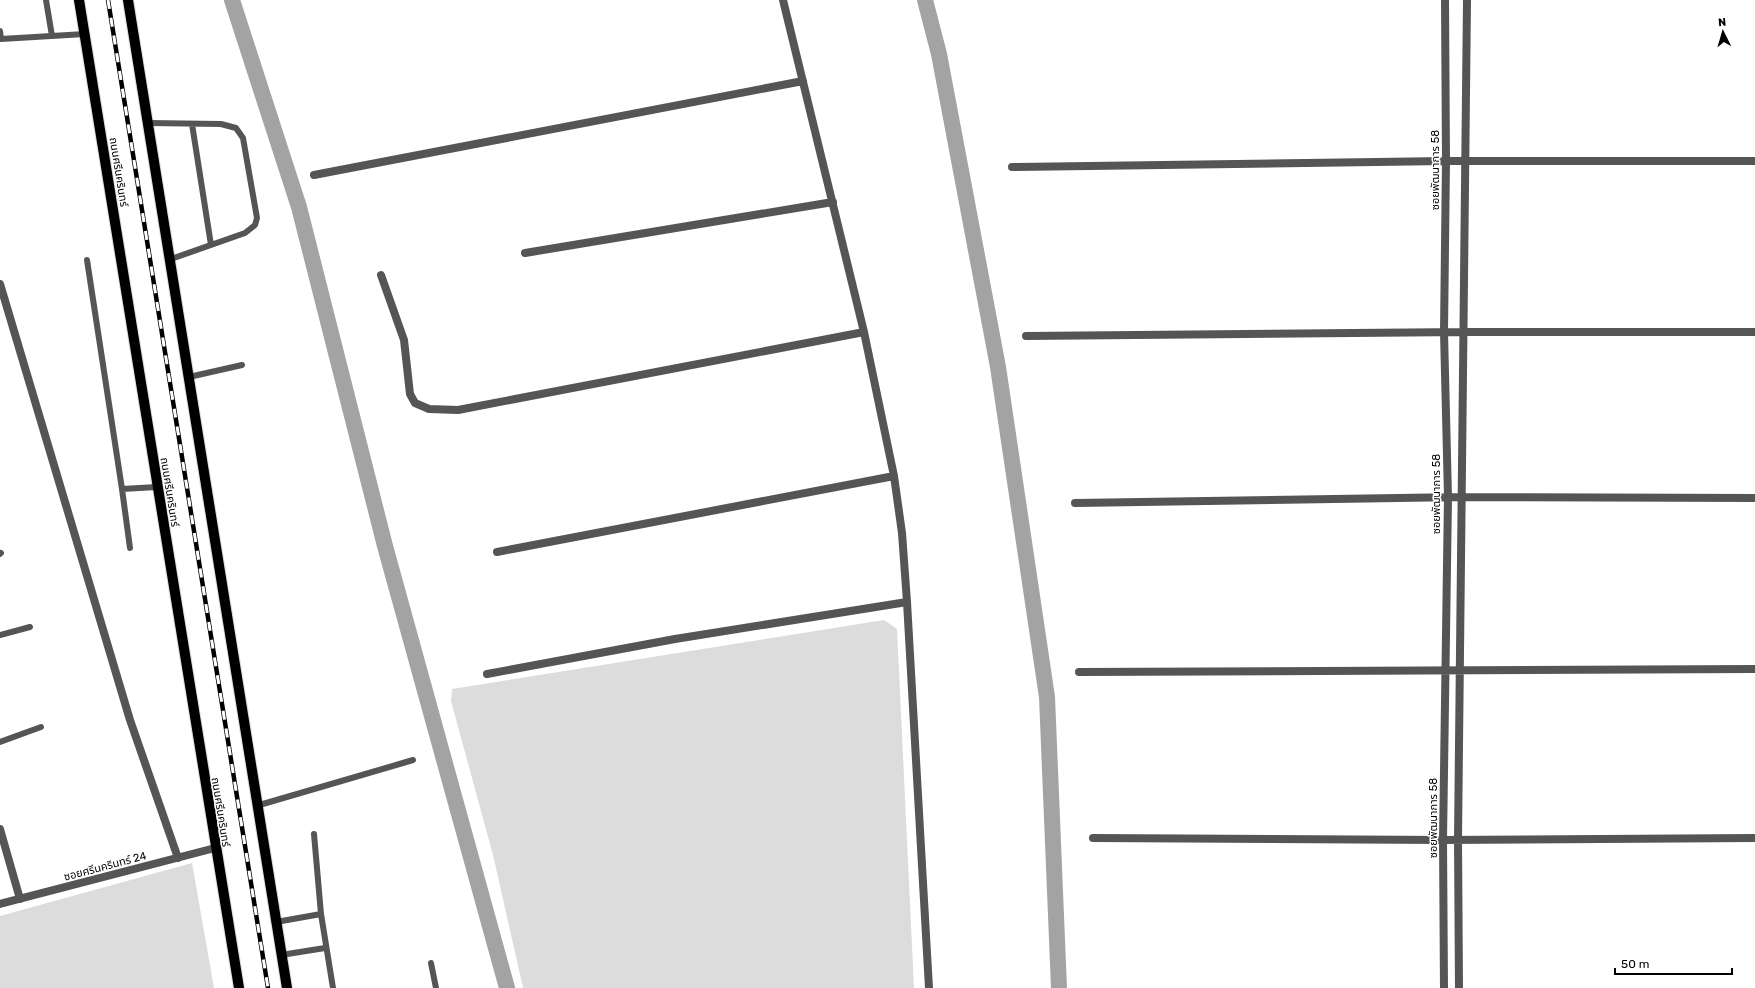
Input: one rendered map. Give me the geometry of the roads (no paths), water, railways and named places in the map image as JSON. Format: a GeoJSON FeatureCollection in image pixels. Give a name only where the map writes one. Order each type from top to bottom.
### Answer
{"type":"FeatureCollection","features":[{"type":"Feature","properties":{"kind":"main road","name":"ถนนศรีนครินทร์"},"geometry":{"type":"LineString","coordinates":[[79,0],[215,848],[239,988]]}},
{"type":"Feature","properties":{"kind":"main road"},"geometry":{"type":"LineString","coordinates":[[128,0],[171,259],[256,806],[287,988]]}},
{"type":"Feature","properties":{"kind":"street"},"geometry":{"type":"LineString","coordinates":[[783,0],[864,332],[894,476],[902,533],[907,602],[929,988]]}},
{"type":"Feature","properties":{"kind":"street","name":"ซอยพัฒนาการ 58"},"geometry":{"type":"LineString","coordinates":[[1444,988],[1443,840],[1448,497],[1444,332],[1446,161],[1445,0]]}},
{"type":"Feature","properties":{"kind":"street"},"geometry":{"type":"LineString","coordinates":[[1459,988],[1458,839],[1467,0]]}},
{"type":"Feature","properties":{"kind":"street"},"geometry":{"type":"LineString","coordinates":[[314,175],[803,81]]}},
{"type":"Feature","properties":{"kind":"street"},"geometry":{"type":"LineString","coordinates":[[1012,167],[1446,161],[1755,162]]}},
{"type":"Feature","properties":{"kind":"street"},"geometry":{"type":"LineString","coordinates":[[525,253],[833,202]]}},
{"type":"Feature","properties":{"kind":"street"},"geometry":{"type":"LineString","coordinates":[[381,275],[404,340],[410,394],[415,403],[429,409],[458,410],[864,332]]}},
{"type":"Feature","properties":{"kind":"street"},"geometry":{"type":"LineString","coordinates":[[0,284],[130,720],[178,858]]}},
{"type":"Feature","properties":{"kind":"street"},"geometry":{"type":"LineString","coordinates":[[1026,336],[1444,332],[1755,332]]}},
{"type":"Feature","properties":{"kind":"street"},"geometry":{"type":"LineString","coordinates":[[497,552],[894,476]]}},
{"type":"Feature","properties":{"kind":"street"},"geometry":{"type":"LineString","coordinates":[[1075,503],[1448,497],[1755,498]]}},
{"type":"Feature","properties":{"kind":"street"},"geometry":{"type":"LineString","coordinates":[[487,674],[675,639],[907,602]]}},
{"type":"Feature","properties":{"kind":"street"},"geometry":{"type":"LineString","coordinates":[[1079,672],[1755,669]]}},
{"type":"Feature","properties":{"kind":"street"},"geometry":{"type":"LineString","coordinates":[[0,829],[20,899]]}},
{"type":"Feature","properties":{"kind":"street"},"geometry":{"type":"LineString","coordinates":[[1093,838],[1443,840],[1755,838]]}},
{"type":"Feature","properties":{"kind":"street","name":"ซอยศรีนครินทร์ 24"},"geometry":{"type":"LineString","coordinates":[[0,904],[215,848]]}},
{"type":"Feature","properties":{"kind":"lane"},"geometry":{"type":"LineString","coordinates":[[46,0],[52,36]]}},
{"type":"Feature","properties":{"kind":"lane"},"geometry":{"type":"LineString","coordinates":[[0,31],[1,39],[85,34]]}},
{"type":"Feature","properties":{"kind":"lane"},"geometry":{"type":"LineString","coordinates":[[148,123],[221,124],[236,128],[243,138],[257,218],[255,224],[245,233],[171,259]]}},
{"type":"Feature","properties":{"kind":"lane"},"geometry":{"type":"LineString","coordinates":[[192,124],[211,245]]}},
{"type":"Feature","properties":{"kind":"lane"},"geometry":{"type":"LineString","coordinates":[[87,260],[130,548]]}},
{"type":"Feature","properties":{"kind":"lane"},"geometry":{"type":"LineString","coordinates":[[189,377],[242,365]]}},
{"type":"Feature","properties":{"kind":"lane"},"geometry":{"type":"LineString","coordinates":[[122,489],[157,487]]}},
{"type":"Feature","properties":{"kind":"lane"},"geometry":{"type":"LineString","coordinates":[[0,635],[30,627]]}},
{"type":"Feature","properties":{"kind":"lane"},"geometry":{"type":"LineString","coordinates":[[0,742],[40,727]]}},
{"type":"Feature","properties":{"kind":"lane"},"geometry":{"type":"LineString","coordinates":[[256,806],[413,760]]}},
{"type":"Feature","properties":{"kind":"lane"},"geometry":{"type":"LineString","coordinates":[[314,834],[325,948],[333,988]]}},
{"type":"Feature","properties":{"kind":"lane"},"geometry":{"type":"LineString","coordinates":[[276,922],[321,914]]}},
{"type":"Feature","properties":{"kind":"lane"},"geometry":{"type":"LineString","coordinates":[[281,955],[325,948]]}},
{"type":"Feature","properties":{"kind":"lane"},"geometry":{"type":"LineString","coordinates":[[431,963],[436,988]]}},
{"type":"Feature","properties":{"kind":"waterway"},"geometry":{"type":"LineString","coordinates":[[232,0],[299,207],[385,546],[507,988]]}},
{"type":"Feature","properties":{"kind":"waterway"},"geometry":{"type":"LineString","coordinates":[[925,0],[939,54],[998,367],[1047,697],[1059,988]]}},
{"type":"Feature","properties":{"kind":"railway"},"geometry":{"type":"LineString","coordinates":[[108,0],[268,988]]}}]}
